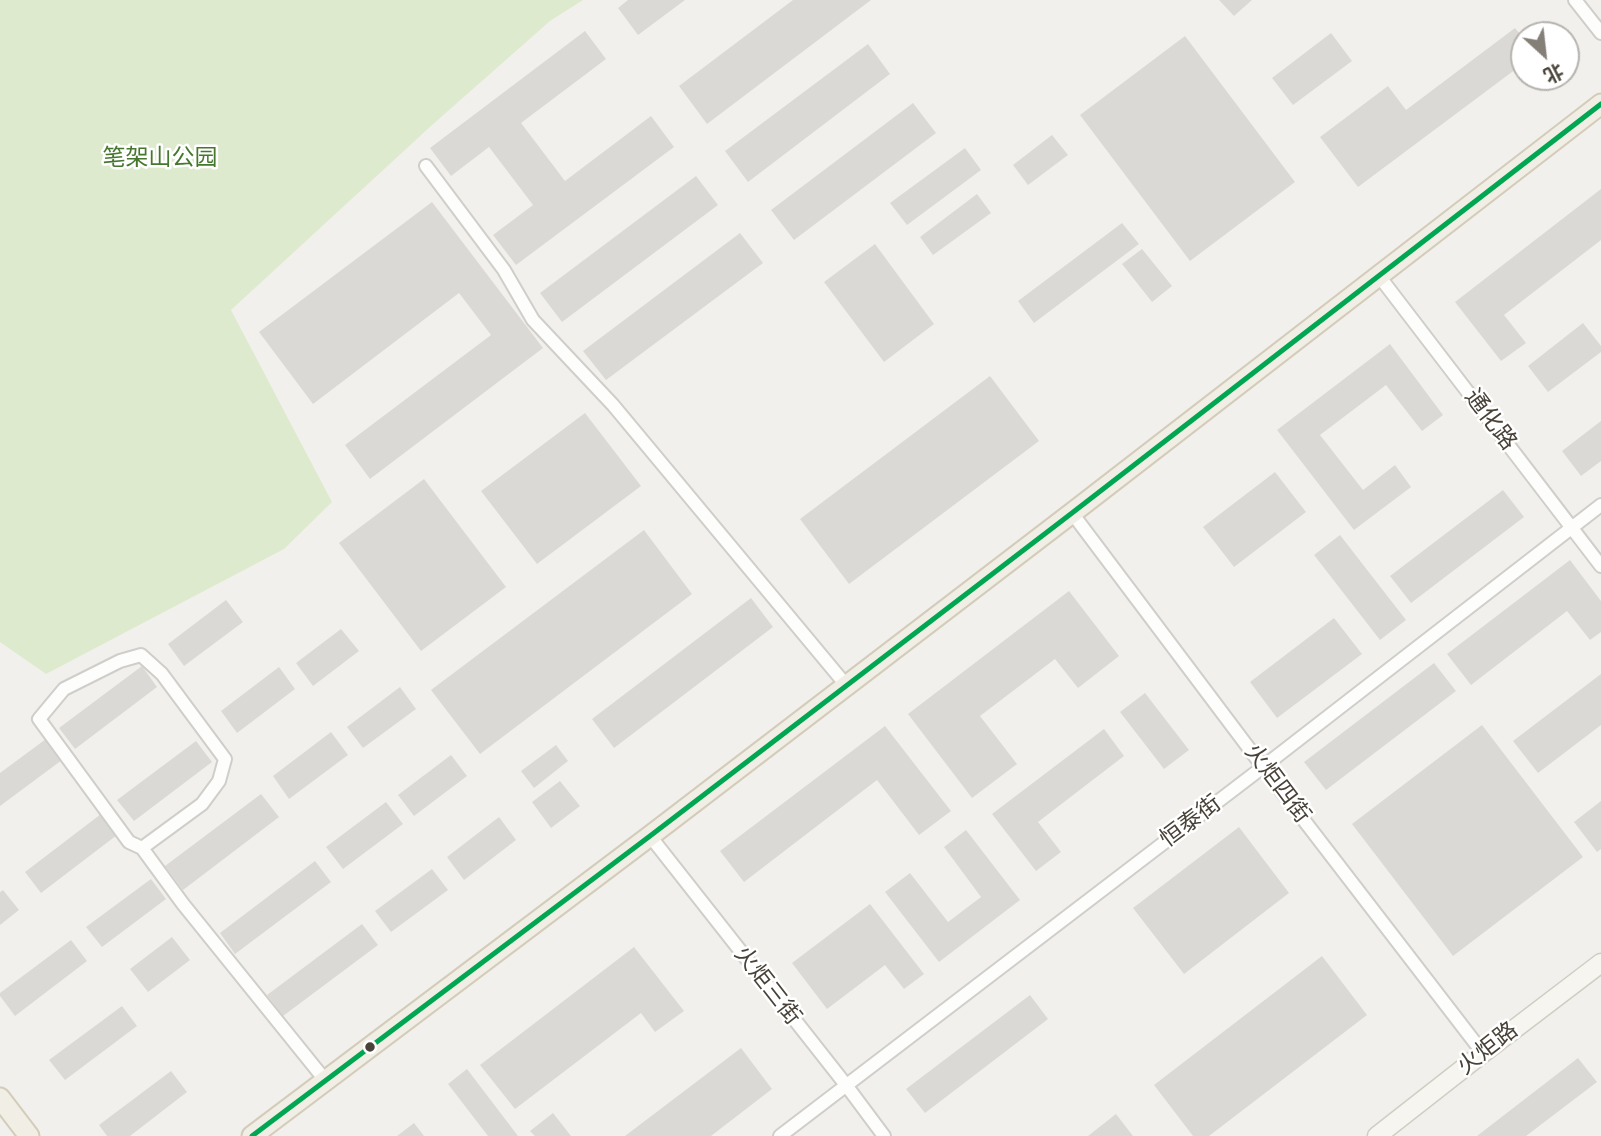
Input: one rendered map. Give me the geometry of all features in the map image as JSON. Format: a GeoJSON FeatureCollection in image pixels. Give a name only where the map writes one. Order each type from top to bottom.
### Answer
{"type":"FeatureCollection","features":[{"type":"Feature","properties":{"kind":"main road"},"geometry":{"type":"LineString","coordinates":[[252,1136],[1073,513],[1601,104]]}},
{"type":"Feature","properties":{"kind":"main road","name":"火炬路"},"geometry":{"type":"LineString","coordinates":[[1377,1136],[1601,963]]}},
{"type":"Feature","properties":{"kind":"main road"},"geometry":{"type":"LineString","coordinates":[[0,1098],[29,1136]]}},
{"type":"Feature","properties":{"kind":"street"},"geometry":{"type":"LineString","coordinates":[[1575,0],[1601,33]]}},
{"type":"Feature","properties":{"kind":"street"},"geometry":{"type":"LineString","coordinates":[[426,166],[503,270],[533,320],[612,405],[846,685]]}},
{"type":"Feature","properties":{"kind":"street","name":"通化路"},"geometry":{"type":"LineString","coordinates":[[1378,276],[1601,566]]}},
{"type":"Feature","properties":{"kind":"street","name":"恒泰街"},"geometry":{"type":"LineString","coordinates":[[780,1136],[1264,767],[1601,505]]}},
{"type":"Feature","properties":{"kind":"street","name":"火炬四街"},"geometry":{"type":"LineString","coordinates":[[1073,513],[1483,1053]]}},
{"type":"Feature","properties":{"kind":"street"},"geometry":{"type":"LineString","coordinates":[[142,849],[202,804],[219,781],[225,759],[162,674],[141,655],[120,661],[64,689],[39,719],[129,842],[142,849],[325,1080]]}},
{"type":"Feature","properties":{"kind":"street","name":"火炬三街"},"geometry":{"type":"LineString","coordinates":[[650,836],[884,1136]]}},
{"type":"Feature","properties":{"kind":"green space","name":"笔架山公园"},"geometry":{"type":"Polygon","coordinates":[[[0,0],[583,0],[550,21],[231,310],[332,502],[284,549],[46,674],[0,642],[0,0]]]}},
{"type":"Feature","properties":{"kind":"building"},"geometry":{"type":"Polygon","coordinates":[[[628,0],[685,0],[638,35],[618,8],[628,0]]]}},
{"type":"Feature","properties":{"kind":"building"},"geometry":{"type":"Polygon","coordinates":[[[793,0],[871,0],[707,124],[679,86],[793,0]]]}},
{"type":"Feature","properties":{"kind":"building"},"geometry":{"type":"Polygon","coordinates":[[[1219,0],[1252,0],[1234,16],[1219,0]]]}},
{"type":"Feature","properties":{"kind":"building"},"geometry":{"type":"Polygon","coordinates":[[[585,31],[606,59],[521,123],[565,181],[651,116],[674,147],[516,265],[493,235],[533,205],[489,147],[451,176],[430,148],[585,31]]]}},
{"type":"Feature","properties":{"kind":"building"},"geometry":{"type":"Polygon","coordinates":[[[1510,32],[1510,73],[1358,187],[1320,137],[1388,86],[1406,110],[1510,32]]]}},
{"type":"Feature","properties":{"kind":"building"},"geometry":{"type":"Polygon","coordinates":[[[1331,33],[1352,61],[1293,105],[1272,78],[1331,33]]]}},
{"type":"Feature","properties":{"kind":"building"},"geometry":{"type":"Polygon","coordinates":[[[1185,36],[1295,182],[1190,261],[1080,115],[1185,36]]]}},
{"type":"Feature","properties":{"kind":"building"},"geometry":{"type":"Polygon","coordinates":[[[868,44],[890,74],[748,182],[725,151],[868,44]]]}},
{"type":"Feature","properties":{"kind":"building"},"geometry":{"type":"Polygon","coordinates":[[[913,103],[936,133],[794,240],[771,210],[913,103]]]}},
{"type":"Feature","properties":{"kind":"building"},"geometry":{"type":"Polygon","coordinates":[[[1052,135],[1068,155],[1028,185],[1013,165],[1052,135]]]}},
{"type":"Feature","properties":{"kind":"building"},"geometry":{"type":"Polygon","coordinates":[[[965,148],[981,170],[907,225],[890,203],[965,148]]]}},
{"type":"Feature","properties":{"kind":"building"},"geometry":{"type":"Polygon","coordinates":[[[696,176],[718,205],[562,322],[540,293],[696,176]]]}},
{"type":"Feature","properties":{"kind":"building"},"geometry":{"type":"Polygon","coordinates":[[[1601,189],[1601,240],[1504,315],[1526,343],[1501,361],[1455,302],[1601,189]]]}},
{"type":"Feature","properties":{"kind":"building"},"geometry":{"type":"Polygon","coordinates":[[[977,194],[991,213],[933,255],[920,237],[977,194]]]}},
{"type":"Feature","properties":{"kind":"building"},"geometry":{"type":"Polygon","coordinates":[[[432,202],[543,348],[370,479],[345,445],[491,335],[459,293],[313,404],[259,332],[432,202]]]}},
{"type":"Feature","properties":{"kind":"building"},"geometry":{"type":"Polygon","coordinates":[[[1122,223],[1139,244],[1034,323],[1018,301],[1122,223]]]}},
{"type":"Feature","properties":{"kind":"building"},"geometry":{"type":"Polygon","coordinates":[[[740,233],[763,263],[606,380],[583,351],[740,233]]]}},
{"type":"Feature","properties":{"kind":"building"},"geometry":{"type":"Polygon","coordinates":[[[875,244],[934,324],[884,362],[824,282],[875,244]]]}},
{"type":"Feature","properties":{"kind":"building"},"geometry":{"type":"Polygon","coordinates":[[[1142,249],[1172,286],[1152,302],[1122,264],[1142,249]]]}},
{"type":"Feature","properties":{"kind":"building"},"geometry":{"type":"Polygon","coordinates":[[[1583,323],[1601,346],[1601,352],[1548,392],[1528,366],[1583,323]]]}},
{"type":"Feature","properties":{"kind":"building"},"geometry":{"type":"Polygon","coordinates":[[[1390,344],[1443,415],[1422,431],[1386,385],[1320,435],[1363,490],[1395,465],[1411,487],[1354,530],[1277,430],[1390,344]]]}},
{"type":"Feature","properties":{"kind":"building"},"geometry":{"type":"Polygon","coordinates":[[[990,376],[1039,441],[849,584],[800,519],[990,376]]]}},
{"type":"Feature","properties":{"kind":"building"},"geometry":{"type":"Polygon","coordinates":[[[585,413],[641,486],[537,564],[481,491],[585,413]]]}},
{"type":"Feature","properties":{"kind":"building"},"geometry":{"type":"Polygon","coordinates":[[[1601,421],[1601,461],[1581,476],[1562,451],[1601,421]]]}},
{"type":"Feature","properties":{"kind":"building"},"geometry":{"type":"Polygon","coordinates":[[[1275,472],[1306,512],[1234,567],[1203,527],[1275,472]]]}},
{"type":"Feature","properties":{"kind":"building"},"geometry":{"type":"Polygon","coordinates":[[[424,479],[506,587],[421,651],[339,543],[424,479]]]}},
{"type":"Feature","properties":{"kind":"building"},"geometry":{"type":"Polygon","coordinates":[[[1503,490],[1524,517],[1411,603],[1390,576],[1503,490]]]}},
{"type":"Feature","properties":{"kind":"building"},"geometry":{"type":"Polygon","coordinates":[[[644,530],[692,594],[480,754],[431,690],[644,530]]]}},
{"type":"Feature","properties":{"kind":"building"},"geometry":{"type":"Polygon","coordinates":[[[1340,535],[1406,620],[1380,640],[1314,555],[1340,535]]]}},
{"type":"Feature","properties":{"kind":"building"},"geometry":{"type":"Polygon","coordinates":[[[1570,560],[1601,601],[1601,632],[1590,640],[1567,611],[1471,685],[1447,654],[1570,560]]]}},
{"type":"Feature","properties":{"kind":"building"},"geometry":{"type":"Polygon","coordinates":[[[1069,591],[1119,656],[1078,688],[1055,659],[980,716],[1017,764],[972,798],[908,714],[1069,591]]]}},
{"type":"Feature","properties":{"kind":"building"},"geometry":{"type":"Polygon","coordinates":[[[751,598],[773,627],[614,748],[592,719],[751,598]]]}},
{"type":"Feature","properties":{"kind":"building"},"geometry":{"type":"Polygon","coordinates":[[[226,600],[243,622],[184,666],[168,644],[226,600]]]}},
{"type":"Feature","properties":{"kind":"building"},"geometry":{"type":"Polygon","coordinates":[[[1334,618],[1362,654],[1277,718],[1250,682],[1334,618]]]}},
{"type":"Feature","properties":{"kind":"building"},"geometry":{"type":"Polygon","coordinates":[[[341,629],[359,651],[313,686],[296,663],[341,629]]]}},
{"type":"Feature","properties":{"kind":"building"},"geometry":{"type":"Polygon","coordinates":[[[1434,663],[1456,691],[1326,790],[1304,762],[1434,663]]]}},
{"type":"Feature","properties":{"kind":"building"},"geometry":{"type":"Polygon","coordinates":[[[142,666],[157,687],[75,749],[59,728],[142,666]]]}},
{"type":"Feature","properties":{"kind":"building"},"geometry":{"type":"Polygon","coordinates":[[[279,667],[295,689],[237,733],[221,711],[279,667]]]}},
{"type":"Feature","properties":{"kind":"building"},"geometry":{"type":"Polygon","coordinates":[[[1601,674],[1601,725],[1538,773],[1513,741],[1601,674]]]}},
{"type":"Feature","properties":{"kind":"building"},"geometry":{"type":"Polygon","coordinates":[[[400,687],[416,709],[363,748],[347,727],[400,687]]]}},
{"type":"Feature","properties":{"kind":"building"},"geometry":{"type":"Polygon","coordinates":[[[1145,693],[1189,750],[1164,769],[1120,712],[1145,693]]]}},
{"type":"Feature","properties":{"kind":"building"},"geometry":{"type":"Polygon","coordinates":[[[1482,725],[1583,857],[1453,956],[1352,824],[1482,725]]]}},
{"type":"Feature","properties":{"kind":"building"},"geometry":{"type":"Polygon","coordinates":[[[885,726],[951,811],[919,835],[877,780],[744,882],[720,851],[885,726]]]}},
{"type":"Feature","properties":{"kind":"building"},"geometry":{"type":"Polygon","coordinates":[[[1104,729],[1124,756],[1038,822],[1061,852],[1036,871],[992,814],[1104,729]]]}},
{"type":"Feature","properties":{"kind":"building"},"geometry":{"type":"Polygon","coordinates":[[[331,732],[348,755],[289,799],[273,776],[331,732]]]}},
{"type":"Feature","properties":{"kind":"building"},"geometry":{"type":"Polygon","coordinates":[[[46,739],[62,760],[0,806],[0,773],[46,739]]]}},
{"type":"Feature","properties":{"kind":"building"},"geometry":{"type":"Polygon","coordinates":[[[196,741],[212,762],[134,821],[117,800],[196,741]]]}},
{"type":"Feature","properties":{"kind":"building"},"geometry":{"type":"Polygon","coordinates":[[[556,745],[568,761],[534,788],[521,771],[556,745]]]}},
{"type":"Feature","properties":{"kind":"building"},"geometry":{"type":"Polygon","coordinates":[[[451,755],[467,776],[414,816],[398,795],[451,755]]]}},
{"type":"Feature","properties":{"kind":"building"},"geometry":{"type":"Polygon","coordinates":[[[560,781],[580,806],[551,828],[532,802],[560,781]]]}},
{"type":"Feature","properties":{"kind":"building"},"geometry":{"type":"Polygon","coordinates":[[[261,794],[279,817],[183,890],[165,866],[261,794]]]}},
{"type":"Feature","properties":{"kind":"building"},"geometry":{"type":"Polygon","coordinates":[[[1601,801],[1601,849],[1597,852],[1574,822],[1601,801]]]}},
{"type":"Feature","properties":{"kind":"building"},"geometry":{"type":"Polygon","coordinates":[[[386,802],[403,824],[343,869],[326,847],[386,802]]]}},
{"type":"Feature","properties":{"kind":"building"},"geometry":{"type":"Polygon","coordinates":[[[101,814],[117,835],[41,893],[25,872],[101,814]]]}},
{"type":"Feature","properties":{"kind":"building"},"geometry":{"type":"Polygon","coordinates":[[[499,817],[516,840],[464,880],[447,857],[499,817]]]}},
{"type":"Feature","properties":{"kind":"building"},"geometry":{"type":"Polygon","coordinates":[[[1239,827],[1289,893],[1184,974],[1133,908],[1239,827]]]}},
{"type":"Feature","properties":{"kind":"building"},"geometry":{"type":"Polygon","coordinates":[[[966,830],[1020,900],[939,962],[885,892],[910,873],[948,922],[981,897],[944,847],[966,830]]]}},
{"type":"Feature","properties":{"kind":"building"},"geometry":{"type":"Polygon","coordinates":[[[315,861],[331,882],[235,954],[220,933],[315,861]]]}},
{"type":"Feature","properties":{"kind":"building"},"geometry":{"type":"Polygon","coordinates":[[[432,869],[448,890],[391,932],[375,911],[432,869]]]}},
{"type":"Feature","properties":{"kind":"building"},"geometry":{"type":"Polygon","coordinates":[[[151,879],[166,899],[102,947],[86,927],[151,879]]]}},
{"type":"Feature","properties":{"kind":"building"},"geometry":{"type":"Polygon","coordinates":[[[3,890],[19,910],[0,925],[0,892],[3,890]]]}},
{"type":"Feature","properties":{"kind":"building"},"geometry":{"type":"Polygon","coordinates":[[[870,904],[924,974],[904,989],[885,965],[827,1009],[792,963],[870,904]]]}},
{"type":"Feature","properties":{"kind":"building"},"geometry":{"type":"Polygon","coordinates":[[[362,924],[378,945],[283,1016],[267,995],[362,924]]]}},
{"type":"Feature","properties":{"kind":"building"},"geometry":{"type":"Polygon","coordinates":[[[172,937],[190,960],[148,992],[130,969],[172,937]]]}},
{"type":"Feature","properties":{"kind":"building"},"geometry":{"type":"Polygon","coordinates":[[[71,940],[87,961],[15,1016],[0,993],[71,940]]]}},
{"type":"Feature","properties":{"kind":"building"},"geometry":{"type":"Polygon","coordinates":[[[634,947],[684,1011],[655,1032],[641,1013],[515,1109],[480,1065],[634,947]]]}},
{"type":"Feature","properties":{"kind":"building"},"geometry":{"type":"Polygon","coordinates":[[[1322,956],[1367,1015],[1209,1136],[1193,1136],[1154,1085],[1322,956]]]}},
{"type":"Feature","properties":{"kind":"building"},"geometry":{"type":"Polygon","coordinates":[[[1030,995],[1048,1019],[925,1113],[906,1089],[1030,995]]]}},
{"type":"Feature","properties":{"kind":"building"},"geometry":{"type":"Polygon","coordinates":[[[122,1006],[137,1026],[65,1080],[49,1060],[122,1006]]]}},
{"type":"Feature","properties":{"kind":"building"},"geometry":{"type":"Polygon","coordinates":[[[741,1048],[772,1089],[711,1136],[625,1136],[741,1048]]]}},
{"type":"Feature","properties":{"kind":"building"},"geometry":{"type":"Polygon","coordinates":[[[1578,1058],[1597,1082],[1526,1136],[1477,1136],[1578,1058]]]}},
{"type":"Feature","properties":{"kind":"building"},"geometry":{"type":"Polygon","coordinates":[[[467,1069],[518,1136],[488,1136],[448,1084],[467,1069]]]}},
{"type":"Feature","properties":{"kind":"building"},"geometry":{"type":"Polygon","coordinates":[[[171,1071],[187,1092],[130,1136],[107,1136],[99,1125],[171,1071]]]}},
{"type":"Feature","properties":{"kind":"building"},"geometry":{"type":"Polygon","coordinates":[[[553,1113],[571,1136],[535,1136],[530,1131],[553,1113]]]}},
{"type":"Feature","properties":{"kind":"building"},"geometry":{"type":"Polygon","coordinates":[[[1116,1114],[1133,1136],[1088,1136],[1116,1114]]]}},
{"type":"Feature","properties":{"kind":"building"},"geometry":{"type":"Polygon","coordinates":[[[414,1123],[424,1136],[397,1136],[414,1123]]]}},
{"type":"Feature","properties":{"kind":"transit line"},"geometry":{"type":"LineString","coordinates":[[252,1136],[650,836],[1601,104]]}}]}
